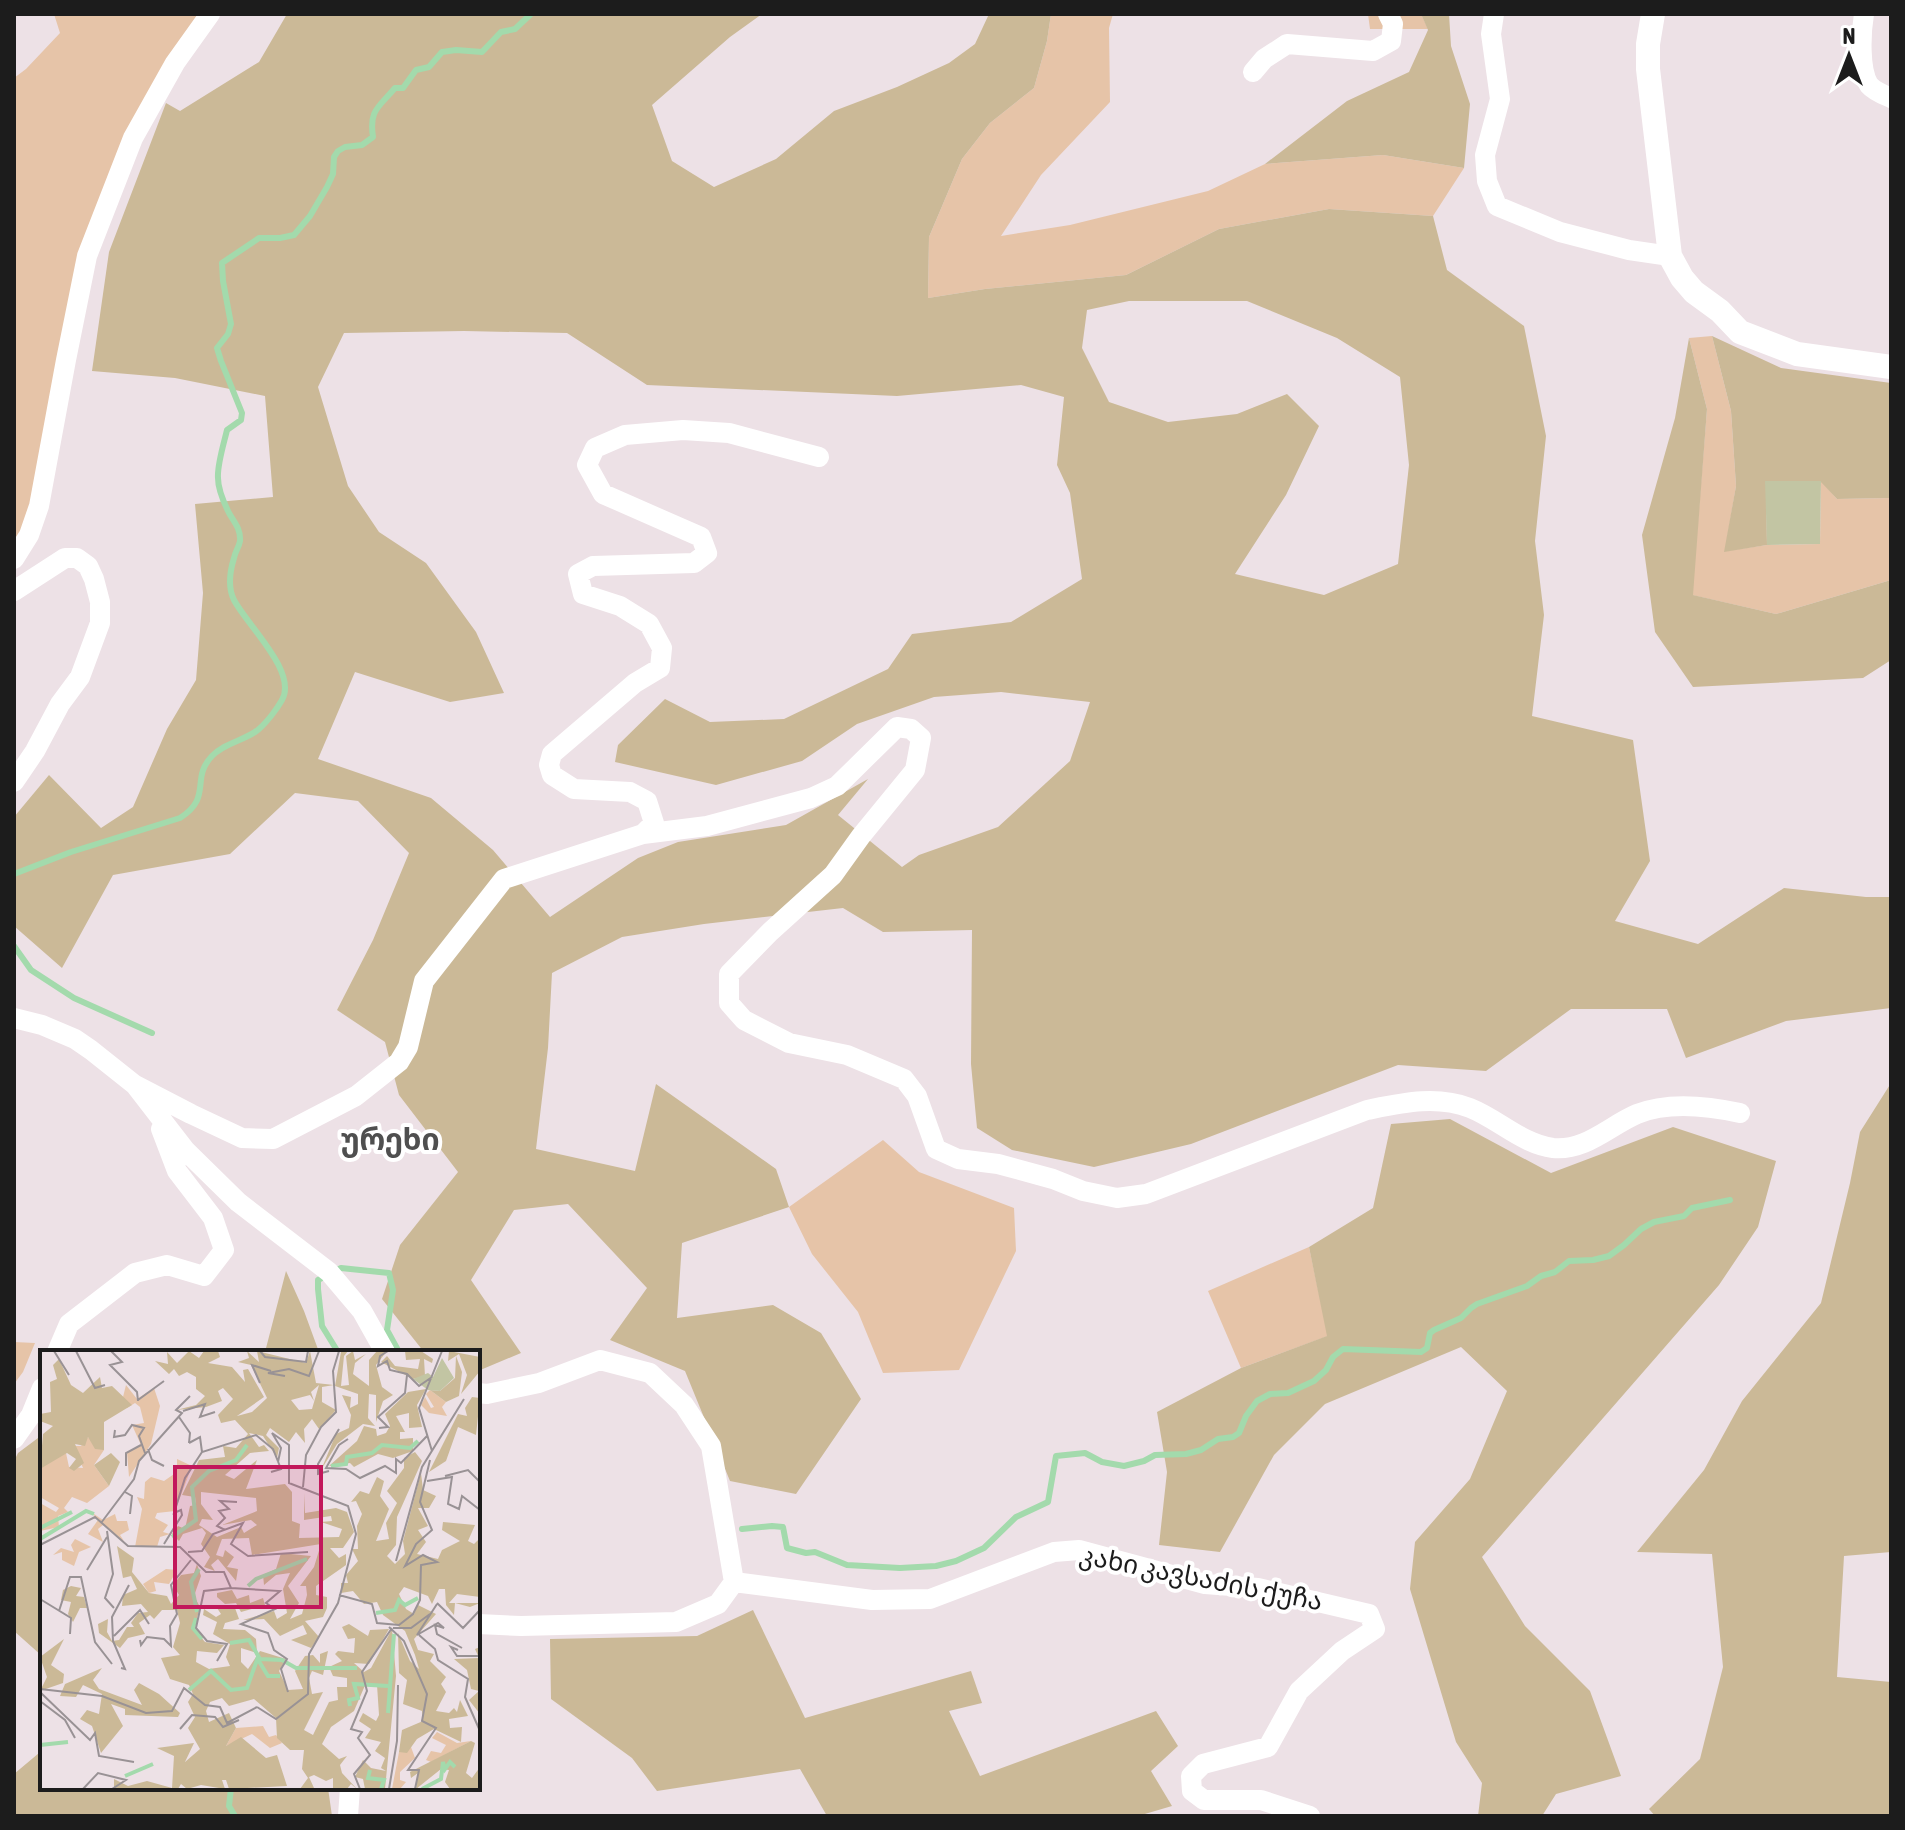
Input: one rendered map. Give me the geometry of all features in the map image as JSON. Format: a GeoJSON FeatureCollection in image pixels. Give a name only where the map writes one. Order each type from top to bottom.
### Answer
{"type":"FeatureCollection","features":[{"type":"Feature","properties":{"kind":"street"},"geometry":{"type":"LineString","coordinates":[[14,559],[29,535],[39,506],[87,256],[133,138],[168,75],[210,14]]}},
{"type":"Feature","properties":{"kind":"street"},"geometry":{"type":"LineString","coordinates":[[1253,72],[1264,59],[1287,44],[1373,51],[1391,41],[1393,24],[1388,14]]}},
{"type":"Feature","properties":{"kind":"street"},"geometry":{"type":"LineString","coordinates":[[1494,14],[1491,34],[1500,99],[1485,155],[1487,181],[1497,206],[1560,232],[1629,250],[1670,256]]}},
{"type":"Feature","properties":{"kind":"street"},"geometry":{"type":"LineString","coordinates":[[1653,14],[1648,69],[1670,256],[1682,278],[1740,332],[1797,354],[1891,367]]}},
{"type":"Feature","properties":{"kind":"street"},"geometry":{"type":"LineString","coordinates":[[1864,14],[1862,62],[1868,83],[1874,90],[1891,98]]}},
{"type":"Feature","properties":{"kind":"street"},"geometry":{"type":"LineString","coordinates":[[643,834],[654,823],[647,801],[630,792],[574,789],[552,775],[549,765],[552,754],[635,683],[660,668],[662,648],[649,624],[620,606],[583,594],[578,574],[593,566],[694,563],[707,553],[701,537],[603,494],[587,465],[595,448],[625,435],[683,430],[729,433],[819,457]]}},
{"type":"Feature","properties":{"kind":"street"},"geometry":{"type":"LineString","coordinates":[[14,591],[65,558],[77,558],[88,566],[94,579],[100,602],[100,623],[80,677],[60,704],[14,782]]}},
{"type":"Feature","properties":{"kind":"street"},"geometry":{"type":"LineString","coordinates":[[135,1085],[242,1138],[273,1139],[356,1096],[399,1062],[408,1047],[424,981],[504,879],[643,834],[707,826],[811,798],[837,786],[897,727],[911,729],[921,738],[915,770],[833,875],[729,974],[729,1003],[744,1020],[789,1043],[847,1055],[904,1079],[917,1096],[936,1149],[958,1159],[998,1164],[1083,1191],[1117,1198],[1146,1194],[1367,1110],[1405,1102],[1438,1100],[1470,1108],[1528,1140],[1553,1148],[1578,1146],[1637,1114],[1660,1108],[1696,1106],[1740,1113]]}},
{"type":"Feature","properties":{"kind":"street"},"geometry":{"type":"LineString","coordinates":[[14,1018],[42,1025],[75,1039],[135,1085],[186,1151],[238,1202],[329,1272],[362,1311],[384,1350]]}},
{"type":"Feature","properties":{"kind":"street"},"geometry":{"type":"LineString","coordinates":[[58,1350],[69,1324],[135,1273],[167,1265],[204,1276],[224,1250],[213,1218],[177,1171],[152,1105]]}},
{"type":"Feature","properties":{"kind":"street"},"geometry":{"type":"LineString","coordinates":[[480,1393],[539,1383],[600,1360],[650,1373],[684,1405],[711,1446],[734,1582],[718,1604],[676,1622],[480,1624]]}},
{"type":"Feature","properties":{"kind":"street"},"geometry":{"type":"LineString","coordinates":[[14,1439],[31,1415],[40,1393]]}},
{"type":"Feature","properties":{"kind":"street","name":"კახი კავსაძის ქუჩა"},"geometry":{"type":"LineString","coordinates":[[734,1582],[872,1600],[930,1599],[1054,1552],[1079,1550],[1205,1584],[1258,1588],[1369,1614],[1375,1629],[1342,1651],[1299,1691],[1268,1747],[1203,1764],[1191,1776],[1192,1791],[1204,1800],[1261,1800],[1310,1816]]}},
{"type":"Feature","properties":{"kind":"street"},"geometry":{"type":"LineString","coordinates":[[348,1816],[350,1790]]}},
{"type":"Feature","properties":{"kind":"shaded area"},"geometry":{"type":"Polygon","coordinates":[[[54,14],[210,14],[175,63],[87,256],[49,457],[14,559],[14,78],[60,33],[54,14]]]}},
{"type":"Feature","properties":{"kind":"shaded area"},"geometry":{"type":"Polygon","coordinates":[[[287,14],[762,14],[730,37],[652,105],[672,161],[714,187],[776,159],[834,111],[949,63],[975,44],[989,14],[1051,14],[1034,88],[990,123],[962,159],[929,237],[928,298],[1126,275],[1219,229],[1329,209],[1433,216],[1447,270],[1524,326],[1546,436],[1535,541],[1544,615],[1532,716],[1633,740],[1650,861],[1615,921],[1698,944],[1784,888],[1891,897],[1891,1008],[1786,1021],[1686,1058],[1667,1009],[1571,1009],[1486,1071],[1398,1065],[1191,1144],[1094,1167],[1012,1150],[977,1128],[971,1064],[972,930],[883,932],[843,908],[622,937],[552,973],[548,1048],[536,1149],[635,1171],[656,1084],[776,1169],[789,1207],[682,1243],[677,1318],[773,1305],[821,1333],[861,1399],[796,1494],[730,1481],[685,1371],[610,1340],[647,1288],[568,1204],[514,1210],[471,1280],[521,1353],[480,1370],[480,1350],[422,1350],[382,1299],[400,1245],[458,1172],[399,1095],[385,1042],[337,1010],[373,940],[409,853],[358,801],[295,793],[230,854],[113,875],[62,968],[14,926],[14,817],[49,775],[101,828],[133,807],[167,729],[196,680],[203,593],[195,504],[273,497],[265,396],[175,378],[92,371],[109,252],[166,103],[180,111],[259,62],[287,14]],[[1129,301],[1087,310],[1082,348],[1109,402],[1168,422],[1237,414],[1287,394],[1319,426],[1286,495],[1235,574],[1324,595],[1398,564],[1409,465],[1400,377],[1337,338],[1247,301],[1129,301]],[[344,333],[318,387],[348,486],[379,532],[426,563],[476,632],[504,693],[450,702],[355,672],[318,759],[431,798],[493,850],[550,917],[638,858],[678,842],[786,825],[868,779],[838,815],[902,867],[919,855],[998,827],[1070,761],[1090,702],[1001,692],[934,697],[857,724],[802,761],[716,785],[615,762],[618,745],[665,699],[710,722],[784,719],[888,669],[912,634],[1011,622],[1082,579],[1070,493],[1057,465],[1064,397],[1021,385],[897,396],[647,385],[567,333],[344,333]]]}},
{"type":"Feature","properties":{"kind":"shaded area"},"geometry":{"type":"Polygon","coordinates":[[[1051,14],[1113,14],[1109,28],[1110,102],[1041,175],[1001,236],[1070,225],[1208,191],[1265,164],[1383,155],[1464,168],[1433,216],[1329,209],[1219,229],[1126,275],[928,298],[929,237],[962,159],[990,123],[1034,88],[1051,14]]]}},
{"type":"Feature","properties":{"kind":"shaded area"},"geometry":{"type":"Polygon","coordinates":[[[1368,14],[1421,14],[1428,29],[1370,29],[1368,14]]]}},
{"type":"Feature","properties":{"kind":"shaded area"},"geometry":{"type":"Polygon","coordinates":[[[1421,14],[1449,14],[1451,46],[1470,104],[1464,168],[1383,155],[1265,164],[1347,101],[1409,72],[1428,30],[1421,14]]]}},
{"type":"Feature","properties":{"kind":"shaded area"},"geometry":{"type":"Polygon","coordinates":[[[1712,336],[1731,411],[1736,486],[1725,551],[1767,545],[1820,544],[1821,481],[1837,499],[1891,498],[1891,580],[1776,614],[1692,595],[1707,409],[1689,338],[1712,336]]]}},
{"type":"Feature","properties":{"kind":"shaded area"},"geometry":{"type":"Polygon","coordinates":[[[1712,336],[1781,368],[1891,383],[1891,498],[1837,499],[1820,481],[1766,481],[1767,545],[1724,552],[1736,486],[1731,411],[1712,336]]]}},
{"type":"Feature","properties":{"kind":"shaded area"},"geometry":{"type":"Polygon","coordinates":[[[1689,338],[1707,409],[1693,595],[1776,614],[1891,580],[1891,660],[1863,678],[1693,687],[1655,632],[1642,535],[1675,418],[1689,338]]]}},
{"type":"Feature","properties":{"kind":"shaded area"},"geometry":{"type":"Polygon","coordinates":[[[1891,1083],[1891,1552],[1844,1556],[1837,1677],[1891,1682],[1891,1816],[1655,1816],[1649,1809],[1700,1759],[1723,1667],[1712,1554],[1637,1552],[1704,1470],[1742,1401],[1821,1303],[1860,1132],[1891,1083]]]}},
{"type":"Feature","properties":{"kind":"shaded area"},"geometry":{"type":"Polygon","coordinates":[[[1450,1119],[1551,1173],[1673,1127],[1776,1161],[1758,1227],[1719,1285],[1482,1557],[1525,1626],[1590,1691],[1621,1776],[1556,1794],[1542,1816],[1478,1816],[1482,1783],[1456,1742],[1410,1589],[1415,1542],[1470,1479],[1507,1391],[1461,1347],[1325,1404],[1274,1455],[1220,1552],[1159,1545],[1167,1472],[1157,1412],[1241,1368],[1327,1336],[1309,1247],[1373,1208],[1391,1124],[1450,1119]]]}},
{"type":"Feature","properties":{"kind":"shaded area"},"geometry":{"type":"Polygon","coordinates":[[[883,1140],[919,1172],[1014,1208],[1016,1251],[959,1370],[883,1373],[858,1312],[812,1254],[789,1207],[883,1140]]]}},
{"type":"Feature","properties":{"kind":"shaded area"},"geometry":{"type":"Polygon","coordinates":[[[1309,1247],[1328,1336],[1241,1368],[1208,1291],[1309,1247]]]}},
{"type":"Feature","properties":{"kind":"shaded area"},"geometry":{"type":"Polygon","coordinates":[[[286,1271],[318,1350],[266,1350],[286,1271]]]}},
{"type":"Feature","properties":{"kind":"shaded area"},"geometry":{"type":"Polygon","coordinates":[[[14,1342],[35,1343],[23,1372],[14,1384],[14,1342]]]}},
{"type":"Feature","properties":{"kind":"shaded area"},"geometry":{"type":"Polygon","coordinates":[[[40,1436],[40,1654],[14,1631],[14,1461],[18,1453],[40,1436]]]}},
{"type":"Feature","properties":{"kind":"shaded area"},"geometry":{"type":"Polygon","coordinates":[[[753,1610],[805,1718],[971,1671],[982,1703],[949,1711],[980,1776],[1156,1711],[1178,1746],[1151,1771],[1172,1806],[1138,1816],[827,1816],[800,1769],[657,1791],[632,1758],[551,1699],[550,1639],[697,1636],[753,1610]]]}},
{"type":"Feature","properties":{"kind":"shaded area"},"geometry":{"type":"Polygon","coordinates":[[[40,1746],[40,1790],[328,1790],[332,1816],[14,1816],[14,1774],[39,1753],[40,1746]]]}},
{"type":"Feature","properties":{"kind":"green space"},"geometry":{"type":"Polygon","coordinates":[[[1765,481],[1821,481],[1820,544],[1767,545],[1765,481]]]}},
{"type":"Feature","properties":{"kind":"waterway"},"geometry":{"type":"LineString","coordinates":[[14,874],[71,852],[180,818],[196,803],[202,772],[212,756],[259,729],[280,704],[285,689],[283,676],[269,649],[240,610],[231,590],[231,568],[240,537],[222,496],[218,473],[227,430],[241,420],[242,413],[217,348],[228,334],[231,324],[222,263],[259,238],[294,235],[310,216],[327,187],[338,151],[362,145],[373,137],[372,121],[376,110],[395,88],[403,88],[416,70],[429,67],[442,52],[482,52],[501,32],[515,29],[531,14]]}},
{"type":"Feature","properties":{"kind":"waterway"},"geometry":{"type":"LineString","coordinates":[[14,946],[31,970],[74,998],[152,1033]]}},
{"type":"Feature","properties":{"kind":"waterway"},"geometry":{"type":"LineString","coordinates":[[742,1529],[783,1527],[787,1548],[815,1552],[847,1565],[900,1568],[936,1566],[956,1561],[984,1548],[1016,1517],[1048,1502],[1056,1456],[1085,1453],[1102,1462],[1124,1466],[1155,1455],[1201,1450],[1218,1439],[1239,1433],[1257,1401],[1270,1394],[1288,1393],[1314,1381],[1343,1349],[1421,1352],[1427,1348],[1430,1333],[1461,1318],[1477,1304],[1527,1286],[1569,1261],[1609,1256],[1654,1222],[1684,1216],[1692,1208],[1730,1200]]}},
{"type":"Feature","properties":{"kind":"waterway"},"geometry":{"type":"LineString","coordinates":[[337,1350],[322,1326],[318,1280],[341,1268],[389,1273],[393,1290],[387,1330],[398,1350]]}},
{"type":"Feature","properties":{"kind":"waterway"},"geometry":{"type":"LineString","coordinates":[[231,1790],[229,1806],[235,1816]]}},
{"type":"Feature","properties":{"kind":"district","name":"ურეხი"},"geometry":{"type":"Point","coordinates":[390,1139]}}]}
